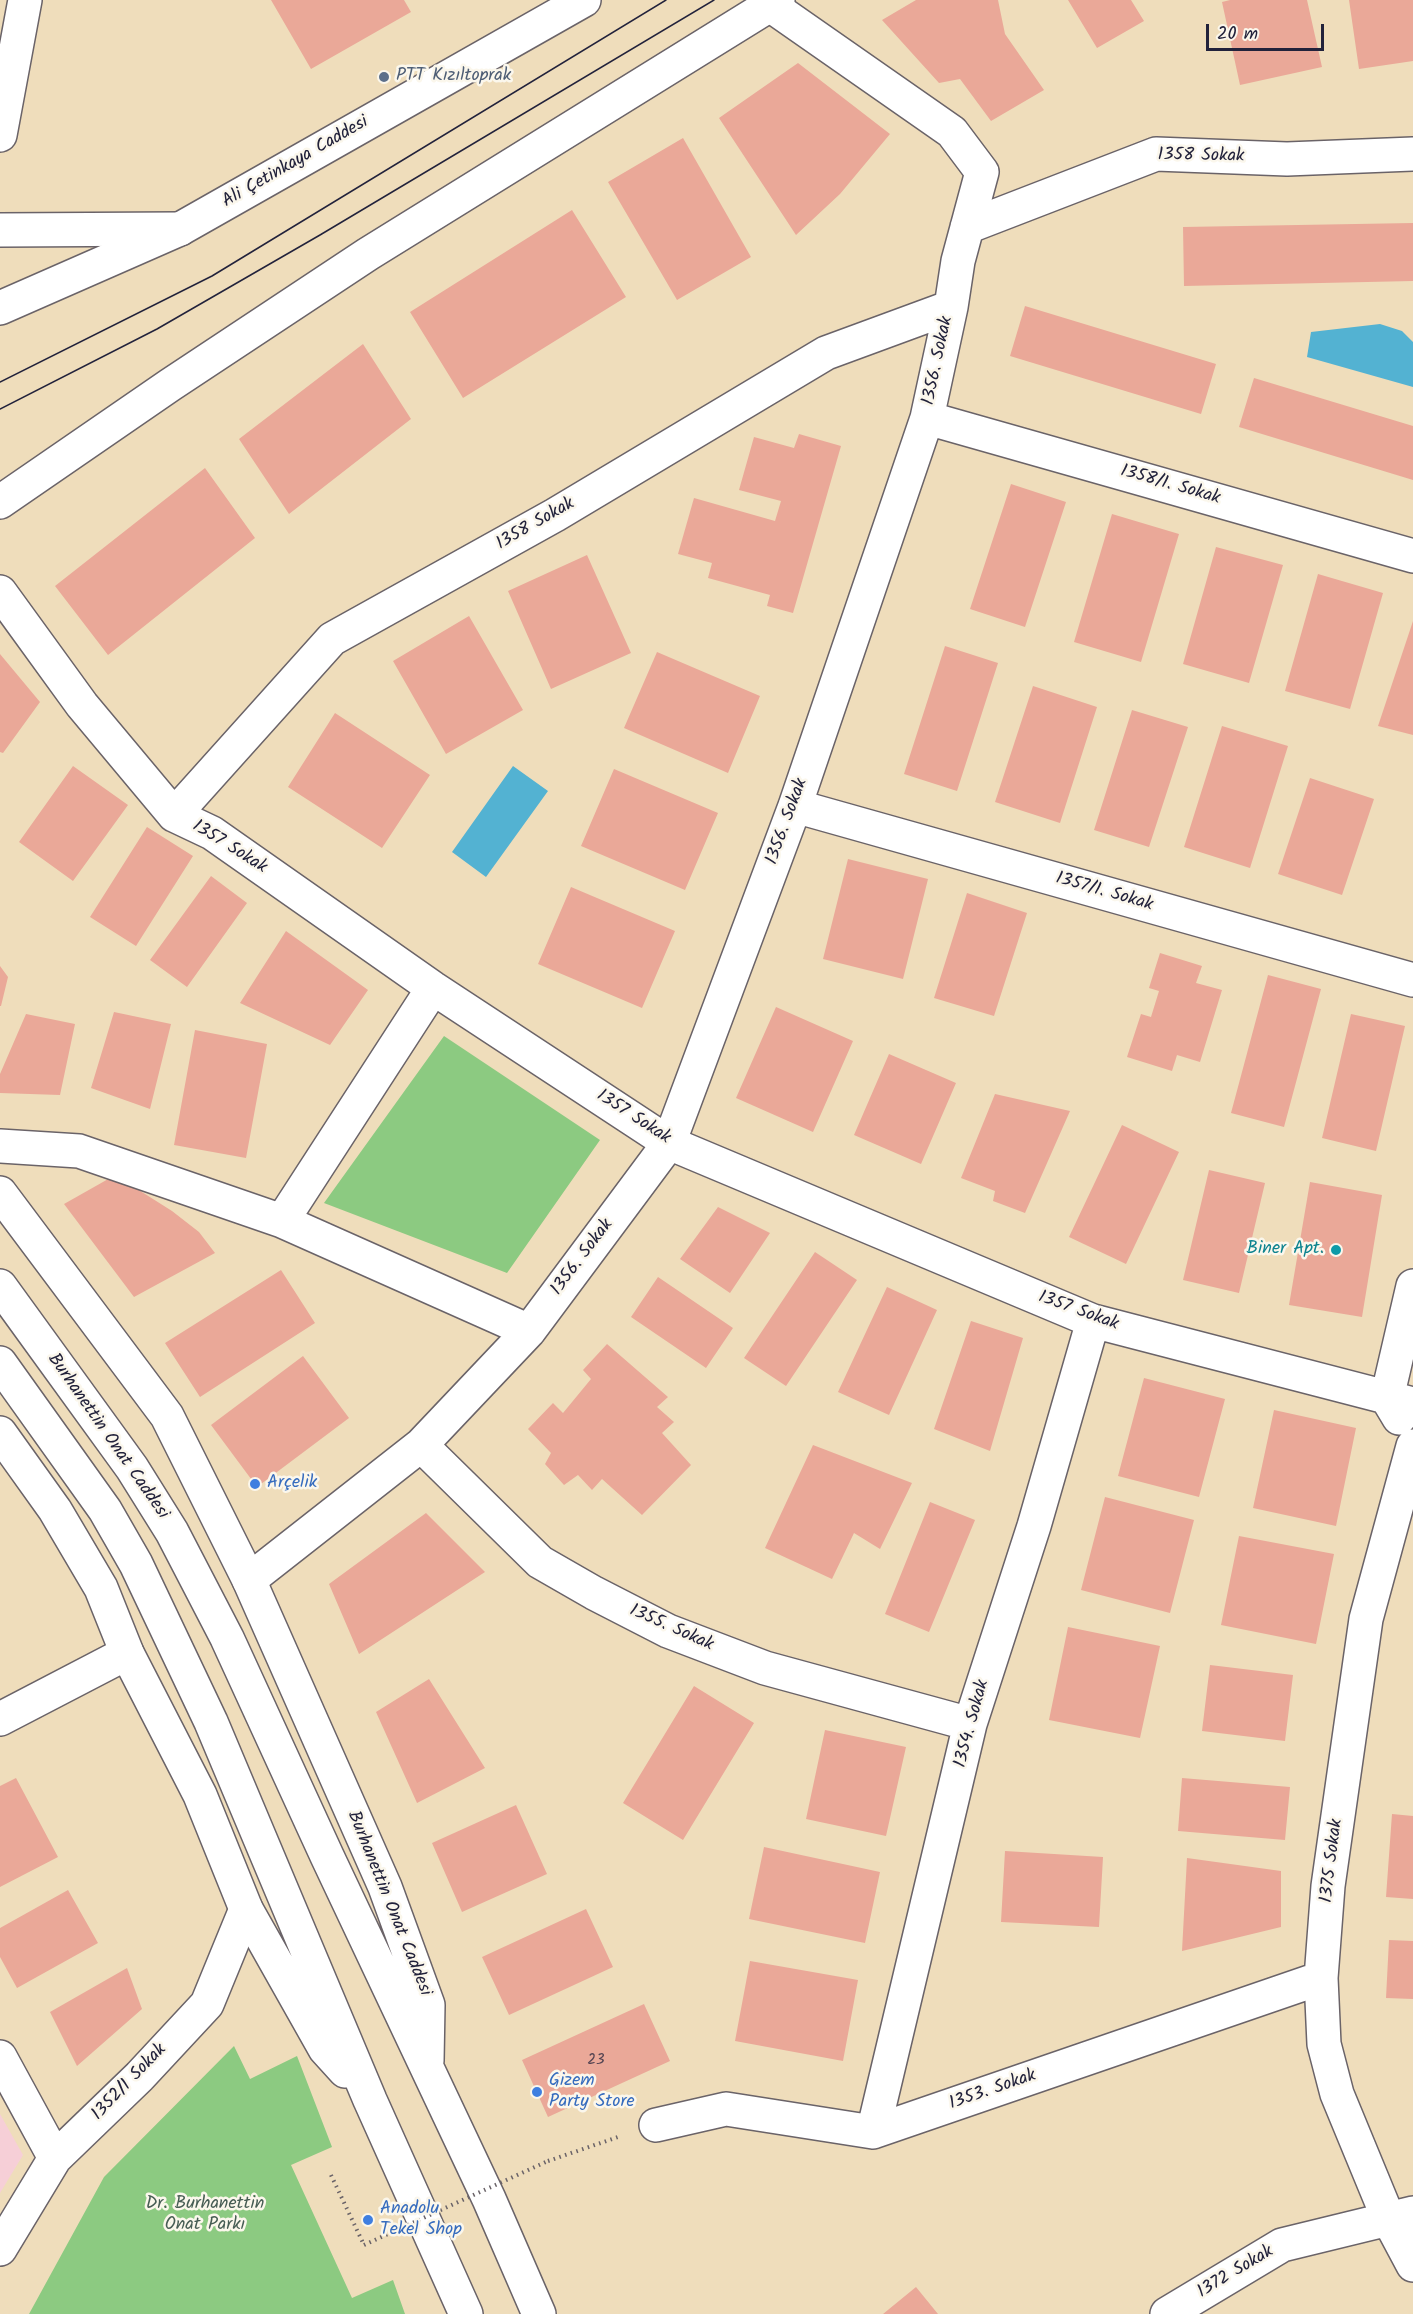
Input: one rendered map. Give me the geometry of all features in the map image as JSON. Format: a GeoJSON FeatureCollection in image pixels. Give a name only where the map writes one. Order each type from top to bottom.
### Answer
{"type":"FeatureCollection","features":[{"type":"Feature","properties":{"kind":"street"},"geometry":{"type":"LineString","coordinates":[[0,135],[25,0]]}},
{"type":"Feature","properties":{"kind":"street","name":"Ali Çetinkaya Caddesi"},"geometry":{"type":"LineString","coordinates":[[0,308],[180,229],[584,0]]}},
{"type":"Feature","properties":{"kind":"street"},"geometry":{"type":"LineString","coordinates":[[0,502],[180,378],[368,254],[774,2]]}},
{"type":"Feature","properties":{"kind":"street","name":"1356. Sokak"},"geometry":{"type":"LineString","coordinates":[[249,1580],[421,1445],[529,1331],[669,1143],[795,806],[927,418],[951,307],[958,261],[982,172],[952,132],[774,2]]}},
{"type":"Feature","properties":{"kind":"street","name":"1358 Sokak"},"geometry":{"type":"LineString","coordinates":[[967,227],[1156,153],[1287,159],[1413,154]]}},
{"type":"Feature","properties":{"kind":"street"},"geometry":{"type":"LineString","coordinates":[[0,230],[180,229]]}},
{"type":"Feature","properties":{"kind":"street","name":"1358 Sokak"},"geometry":{"type":"LineString","coordinates":[[174,815],[332,639],[555,515],[826,353],[951,307]]}},
{"type":"Feature","properties":{"kind":"street","name":"1358/1. Sokak"},"geometry":{"type":"LineString","coordinates":[[927,418],[1413,556]]}},
{"type":"Feature","properties":{"kind":"street","name":"1357 Sokak"},"geometry":{"type":"LineString","coordinates":[[0,592],[82,705],[174,815],[212,833],[433,988],[669,1143],[1093,1321],[1400,1401]]}},
{"type":"Feature","properties":{"kind":"street","name":"1357/1. Sokak"},"geometry":{"type":"LineString","coordinates":[[795,806],[1413,980]]}},
{"type":"Feature","properties":{"kind":"street"},"geometry":{"type":"LineString","coordinates":[[282,1221],[433,988]]}},
{"type":"Feature","properties":{"kind":"street"},"geometry":{"type":"LineString","coordinates":[[0,1146],[79,1151],[282,1221],[529,1331]]}},
{"type":"Feature","properties":{"kind":"street","name":"Burhanettin Onat Caddesi"},"geometry":{"type":"LineString","coordinates":[[0,1193],[166,1416],[249,1580],[385,1887],[397,1919],[428,2005],[427,2069]]}},
{"type":"Feature","properties":{"kind":"street","name":"Burhanettin Onat Caddesi"},"geometry":{"type":"LineString","coordinates":[[0,1286],[132,1468],[172,1532],[227,1638],[427,2069]]}},
{"type":"Feature","properties":{"kind":"street"},"geometry":{"type":"LineString","coordinates":[[1413,1286],[1400,1401],[1413,1439]]}},
{"type":"Feature","properties":{"kind":"street","name":"1354. Sokak"},"geometry":{"type":"LineString","coordinates":[[873,2132],[970,1724],[1034,1526],[1093,1321]]}},
{"type":"Feature","properties":{"kind":"street"},"geometry":{"type":"LineString","coordinates":[[0,1364],[105,1510],[136,1564],[211,1722],[370,2100],[466,2314]]}},
{"type":"Feature","properties":{"kind":"street"},"geometry":{"type":"LineString","coordinates":[[0,1433],[55,1510],[101,1588],[127,1653],[200,1794],[246,1910],[325,2049],[370,2100]]}},
{"type":"Feature","properties":{"kind":"street","name":"1355. Sokak"},"geometry":{"type":"LineString","coordinates":[[421,1445],[540,1562],[668,1631],[765,1668],[970,1724]]}},
{"type":"Feature","properties":{"kind":"street","name":"1375 Sokak"},"geometry":{"type":"LineString","coordinates":[[1413,1446],[1366,1618],[1328,1886],[1321,1978],[1324,2044],[1337,2094],[1401,2217],[1413,2265]]}},
{"type":"Feature","properties":{"kind":"street"},"geometry":{"type":"LineString","coordinates":[[0,1719],[127,1653]]}},
{"type":"Feature","properties":{"kind":"street","name":"1352/1 Sokak"},"geometry":{"type":"LineString","coordinates":[[0,2249],[55,2158],[140,2076],[207,2004],[246,1910]]}},
{"type":"Feature","properties":{"kind":"street","name":"1353. Sokak"},"geometry":{"type":"LineString","coordinates":[[656,2125],[726,2109],[873,2132],[1321,1978]]}},
{"type":"Feature","properties":{"kind":"street"},"geometry":{"type":"LineString","coordinates":[[0,2057],[55,2158]]}},
{"type":"Feature","properties":{"kind":"street"},"geometry":{"type":"LineString","coordinates":[[427,2069],[489,2199],[539,2314]]}},
{"type":"Feature","properties":{"kind":"street","name":"1372 Sokak"},"geometry":{"type":"LineString","coordinates":[[1167,2314],[1282,2245],[1401,2217]]}},
{"type":"Feature","properties":{"kind":"path"},"geometry":{"type":"LineString","coordinates":[[331,2175],[364,2245],[548,2161],[622,2136]]}},
{"type":"Feature","properties":{"kind":"shaded area"},"geometry":{"type":"Polygon","coordinates":[[[0,2114],[23,2155],[0,2193],[0,2114]]]}},
{"type":"Feature","properties":{"kind":"green space"},"geometry":{"type":"Polygon","coordinates":[[[444,1036],[600,1140],[507,1273],[324,1203],[444,1036]]]}},
{"type":"Feature","properties":{"kind":"green space","name":"Dr. Burhanettin Onat Parkı"},"geometry":{"type":"Polygon","coordinates":[[[234,2046],[250,2079],[297,2056],[332,2147],[291,2165],[352,2298],[393,2280],[405,2314],[29,2314],[104,2177],[234,2046]]]}},
{"type":"Feature","properties":{"kind":"water"},"geometry":{"type":"Polygon","coordinates":[[[1380,324],[1402,331],[1413,342],[1413,387],[1307,357],[1311,332],[1380,324]]]}},
{"type":"Feature","properties":{"kind":"water"},"geometry":{"type":"Polygon","coordinates":[[[513,766],[548,791],[486,877],[452,852],[513,766]]]}},
{"type":"Feature","properties":{"kind":"building"},"geometry":{"type":"Polygon","coordinates":[[[271,0],[404,0],[411,12],[311,69],[271,0]]]}},
{"type":"Feature","properties":{"kind":"building"},"geometry":{"type":"Polygon","coordinates":[[[916,0],[998,0],[1005,34],[1044,90],[991,121],[960,79],[939,83],[882,20],[916,0]]]}},
{"type":"Feature","properties":{"kind":"building"},"geometry":{"type":"Polygon","coordinates":[[[1068,0],[1131,0],[1144,21],[1097,48],[1068,0]]]}},
{"type":"Feature","properties":{"kind":"building"},"geometry":{"type":"Polygon","coordinates":[[[1230,0],[1307,0],[1322,67],[1240,85],[1222,2],[1230,0]]]}},
{"type":"Feature","properties":{"kind":"building"},"geometry":{"type":"Polygon","coordinates":[[[1349,0],[1413,0],[1413,61],[1359,69],[1349,0]]]}},
{"type":"Feature","properties":{"kind":"building"},"geometry":{"type":"Polygon","coordinates":[[[798,63],[890,134],[840,194],[796,235],[719,118],[798,63]]]}},
{"type":"Feature","properties":{"kind":"building"},"geometry":{"type":"Polygon","coordinates":[[[683,138],[751,257],[677,300],[608,182],[683,138]]]}},
{"type":"Feature","properties":{"kind":"building"},"geometry":{"type":"Polygon","coordinates":[[[572,210],[626,297],[463,398],[410,312],[572,210]]]}},
{"type":"Feature","properties":{"kind":"building"},"geometry":{"type":"Polygon","coordinates":[[[1413,223],[1413,281],[1184,286],[1183,227],[1413,223]]]}},
{"type":"Feature","properties":{"kind":"building"},"geometry":{"type":"Polygon","coordinates":[[[1025,306],[1216,364],[1201,414],[1010,356],[1025,306]]]}},
{"type":"Feature","properties":{"kind":"building"},"geometry":{"type":"Polygon","coordinates":[[[363,344],[411,419],[289,514],[239,439],[363,344]]]}},
{"type":"Feature","properties":{"kind":"building"},"geometry":{"type":"Polygon","coordinates":[[[1254,378],[1413,426],[1413,480],[1239,427],[1254,378]]]}},
{"type":"Feature","properties":{"kind":"building"},"geometry":{"type":"Polygon","coordinates":[[[799,434],[841,446],[793,613],[767,606],[770,595],[708,578],[712,563],[678,554],[694,498],[775,521],[781,501],[739,490],[754,437],[794,448],[799,434]]]}},
{"type":"Feature","properties":{"kind":"building"},"geometry":{"type":"Polygon","coordinates":[[[205,468],[255,538],[108,655],[55,586],[205,468]]]}},
{"type":"Feature","properties":{"kind":"building"},"geometry":{"type":"Polygon","coordinates":[[[1011,484],[1066,502],[1025,627],[970,609],[1011,484]]]}},
{"type":"Feature","properties":{"kind":"building"},"geometry":{"type":"Polygon","coordinates":[[[1112,514],[1179,534],[1141,662],[1074,642],[1112,514]]]}},
{"type":"Feature","properties":{"kind":"building"},"geometry":{"type":"Polygon","coordinates":[[[1216,547],[1283,565],[1249,683],[1183,664],[1216,547]]]}},
{"type":"Feature","properties":{"kind":"building"},"geometry":{"type":"Polygon","coordinates":[[[587,555],[631,653],[551,689],[508,591],[587,555]]]}},
{"type":"Feature","properties":{"kind":"building"},"geometry":{"type":"Polygon","coordinates":[[[1318,574],[1383,593],[1350,709],[1285,691],[1318,574]]]}},
{"type":"Feature","properties":{"kind":"building"},"geometry":{"type":"Polygon","coordinates":[[[469,616],[523,710],[446,754],[393,661],[469,616]]]}},
{"type":"Feature","properties":{"kind":"building"},"geometry":{"type":"Polygon","coordinates":[[[1413,621],[1413,735],[1378,726],[1413,621]]]}},
{"type":"Feature","properties":{"kind":"building"},"geometry":{"type":"Polygon","coordinates":[[[945,646],[998,663],[957,791],[904,774],[945,646]]]}},
{"type":"Feature","properties":{"kind":"building"},"geometry":{"type":"Polygon","coordinates":[[[657,652],[760,696],[728,773],[624,728],[657,652]]]}},
{"type":"Feature","properties":{"kind":"building"},"geometry":{"type":"Polygon","coordinates":[[[0,654],[40,702],[3,753],[0,752],[0,654]]]}},
{"type":"Feature","properties":{"kind":"building"},"geometry":{"type":"Polygon","coordinates":[[[1033,686],[1097,707],[1060,823],[995,802],[1033,686]]]}},
{"type":"Feature","properties":{"kind":"building"},"geometry":{"type":"Polygon","coordinates":[[[1132,710],[1188,727],[1149,847],[1094,830],[1132,710]]]}},
{"type":"Feature","properties":{"kind":"building"},"geometry":{"type":"Polygon","coordinates":[[[335,713],[430,775],[382,848],[288,787],[335,713]]]}},
{"type":"Feature","properties":{"kind":"building"},"geometry":{"type":"Polygon","coordinates":[[[1222,726],[1288,746],[1250,868],[1184,847],[1222,726]]]}},
{"type":"Feature","properties":{"kind":"building"},"geometry":{"type":"Polygon","coordinates":[[[73,766],[128,805],[73,881],[19,842],[73,766]]]}},
{"type":"Feature","properties":{"kind":"building"},"geometry":{"type":"Polygon","coordinates":[[[614,769],[718,813],[685,890],[581,846],[614,769]]]}},
{"type":"Feature","properties":{"kind":"building"},"geometry":{"type":"Polygon","coordinates":[[[1310,778],[1374,799],[1342,895],[1278,874],[1310,778]]]}},
{"type":"Feature","properties":{"kind":"building"},"geometry":{"type":"Polygon","coordinates":[[[147,827],[193,856],[136,946],[90,917],[147,827]]]}},
{"type":"Feature","properties":{"kind":"building"},"geometry":{"type":"Polygon","coordinates":[[[848,859],[928,879],[903,979],[823,959],[848,859]]]}},
{"type":"Feature","properties":{"kind":"building"},"geometry":{"type":"Polygon","coordinates":[[[211,876],[247,903],[187,987],[150,960],[211,876]]]}},
{"type":"Feature","properties":{"kind":"building"},"geometry":{"type":"Polygon","coordinates":[[[571,887],[675,931],[642,1008],[538,964],[571,887]]]}},
{"type":"Feature","properties":{"kind":"building"},"geometry":{"type":"Polygon","coordinates":[[[967,893],[1027,913],[994,1016],[934,998],[967,893]]]}},
{"type":"Feature","properties":{"kind":"building"},"geometry":{"type":"Polygon","coordinates":[[[286,931],[368,990],[330,1045],[240,1003],[286,931]]]}},
{"type":"Feature","properties":{"kind":"building"},"geometry":{"type":"Polygon","coordinates":[[[1160,953],[1202,966],[1196,983],[1222,990],[1200,1062],[1177,1055],[1172,1071],[1127,1057],[1141,1014],[1151,1017],[1159,991],[1149,988],[1160,953]]]}},
{"type":"Feature","properties":{"kind":"building"},"geometry":{"type":"Polygon","coordinates":[[[0,966],[8,977],[1,1006],[0,1006],[0,966]]]}},
{"type":"Feature","properties":{"kind":"building"},"geometry":{"type":"Polygon","coordinates":[[[1268,975],[1321,989],[1284,1127],[1231,1113],[1268,975]]]}},
{"type":"Feature","properties":{"kind":"building"},"geometry":{"type":"Polygon","coordinates":[[[776,1007],[853,1041],[813,1132],[736,1098],[776,1007]]]}},
{"type":"Feature","properties":{"kind":"building"},"geometry":{"type":"Polygon","coordinates":[[[114,1012],[171,1024],[150,1109],[91,1088],[114,1012]]]}},
{"type":"Feature","properties":{"kind":"building"},"geometry":{"type":"Polygon","coordinates":[[[26,1014],[75,1024],[60,1095],[0,1093],[0,1074],[26,1014]]]}},
{"type":"Feature","properties":{"kind":"building"},"geometry":{"type":"Polygon","coordinates":[[[1351,1014],[1405,1026],[1376,1151],[1322,1138],[1351,1014]]]}},
{"type":"Feature","properties":{"kind":"building"},"geometry":{"type":"Polygon","coordinates":[[[195,1030],[267,1044],[246,1158],[174,1145],[195,1030]]]}},
{"type":"Feature","properties":{"kind":"building"},"geometry":{"type":"Polygon","coordinates":[[[889,1054],[956,1083],[921,1164],[854,1135],[889,1054]]]}},
{"type":"Feature","properties":{"kind":"building"},"geometry":{"type":"Polygon","coordinates":[[[995,1094],[1070,1111],[1025,1213],[993,1201],[995,1191],[961,1178],[995,1094]]]}},
{"type":"Feature","properties":{"kind":"building"},"geometry":{"type":"Polygon","coordinates":[[[1122,1125],[1179,1152],[1126,1264],[1069,1237],[1122,1125]]]}},
{"type":"Feature","properties":{"kind":"building"},"geometry":{"type":"Polygon","coordinates":[[[1209,1170],[1265,1183],[1239,1293],[1183,1280],[1209,1170]]]}},
{"type":"Feature","properties":{"kind":"building"},"geometry":{"type":"Polygon","coordinates":[[[110,1178],[134,1187],[172,1211],[199,1232],[215,1253],[134,1297],[64,1204],[110,1178]]]}},
{"type":"Feature","properties":{"kind":"building","name":"Biner Apt."},"geometry":{"type":"Polygon","coordinates":[[[1310,1182],[1382,1195],[1362,1317],[1289,1305],[1310,1182]]]}},
{"type":"Feature","properties":{"kind":"building"},"geometry":{"type":"Polygon","coordinates":[[[718,1207],[770,1233],[730,1293],[680,1259],[718,1207]]]}},
{"type":"Feature","properties":{"kind":"building"},"geometry":{"type":"Polygon","coordinates":[[[815,1252],[857,1280],[786,1386],[744,1358],[815,1252]]]}},
{"type":"Feature","properties":{"kind":"building"},"geometry":{"type":"Polygon","coordinates":[[[281,1270],[315,1323],[200,1397],[165,1343],[281,1270]]]}},
{"type":"Feature","properties":{"kind":"building"},"geometry":{"type":"Polygon","coordinates":[[[658,1277],[733,1328],[706,1368],[631,1317],[658,1277]]]}},
{"type":"Feature","properties":{"kind":"building"},"geometry":{"type":"Polygon","coordinates":[[[887,1287],[937,1310],[889,1415],[838,1392],[887,1287]]]}},
{"type":"Feature","properties":{"kind":"building"},"geometry":{"type":"Polygon","coordinates":[[[971,1321],[1023,1338],[990,1451],[934,1429],[971,1321]]]}},
{"type":"Feature","properties":{"kind":"building"},"geometry":{"type":"Polygon","coordinates":[[[607,1344],[668,1397],[657,1407],[674,1422],[662,1433],[691,1465],[642,1515],[602,1479],[592,1490],[578,1475],[564,1485],[545,1464],[551,1453],[528,1429],[553,1403],[563,1413],[591,1379],[583,1370],[607,1344]]]}},
{"type":"Feature","properties":{"kind":"building"},"geometry":{"type":"Polygon","coordinates":[[[303,1356],[349,1418],[257,1487],[211,1425],[303,1356]]]}},
{"type":"Feature","properties":{"kind":"building"},"geometry":{"type":"Polygon","coordinates":[[[1144,1378],[1225,1399],[1199,1497],[1118,1476],[1144,1378]]]}},
{"type":"Feature","properties":{"kind":"building"},"geometry":{"type":"Polygon","coordinates":[[[1274,1410],[1356,1428],[1336,1526],[1253,1508],[1274,1410]]]}},
{"type":"Feature","properties":{"kind":"building"},"geometry":{"type":"Polygon","coordinates":[[[813,1445],[912,1483],[880,1549],[854,1533],[832,1579],[765,1548],[813,1445]]]}},
{"type":"Feature","properties":{"kind":"building"},"geometry":{"type":"Polygon","coordinates":[[[1105,1497],[1194,1520],[1170,1613],[1081,1590],[1105,1497]]]}},
{"type":"Feature","properties":{"kind":"building"},"geometry":{"type":"Polygon","coordinates":[[[930,1502],[975,1520],[929,1632],[885,1614],[930,1502]]]}},
{"type":"Feature","properties":{"kind":"building"},"geometry":{"type":"Polygon","coordinates":[[[426,1513],[485,1572],[359,1654],[329,1584],[426,1513]]]}},
{"type":"Feature","properties":{"kind":"building"},"geometry":{"type":"Polygon","coordinates":[[[1239,1536],[1334,1554],[1316,1644],[1221,1625],[1239,1536]]]}},
{"type":"Feature","properties":{"kind":"building"},"geometry":{"type":"Polygon","coordinates":[[[1068,1627],[1160,1646],[1140,1738],[1049,1720],[1068,1627]]]}},
{"type":"Feature","properties":{"kind":"building"},"geometry":{"type":"Polygon","coordinates":[[[1210,1665],[1293,1675],[1285,1741],[1202,1731],[1210,1665]]]}},
{"type":"Feature","properties":{"kind":"building"},"geometry":{"type":"Polygon","coordinates":[[[429,1679],[485,1768],[417,1803],[376,1712],[429,1679]]]}},
{"type":"Feature","properties":{"kind":"building"},"geometry":{"type":"Polygon","coordinates":[[[694,1686],[754,1723],[683,1840],[623,1803],[694,1686]]]}},
{"type":"Feature","properties":{"kind":"building"},"geometry":{"type":"Polygon","coordinates":[[[825,1730],[906,1747],[886,1836],[806,1819],[825,1730]]]}},
{"type":"Feature","properties":{"kind":"building"},"geometry":{"type":"Polygon","coordinates":[[[16,1778],[58,1857],[0,1887],[0,1786],[16,1778]]]}},
{"type":"Feature","properties":{"kind":"building"},"geometry":{"type":"Polygon","coordinates":[[[1182,1778],[1290,1787],[1285,1840],[1178,1831],[1182,1778]]]}},
{"type":"Feature","properties":{"kind":"building"},"geometry":{"type":"Polygon","coordinates":[[[516,1805],[547,1874],[462,1912],[432,1843],[516,1805]]]}},
{"type":"Feature","properties":{"kind":"building"},"geometry":{"type":"Polygon","coordinates":[[[1392,1814],[1413,1816],[1413,1899],[1386,1897],[1392,1814]]]}},
{"type":"Feature","properties":{"kind":"building"},"geometry":{"type":"Polygon","coordinates":[[[764,1847],[880,1872],[865,1943],[749,1919],[764,1847]]]}},
{"type":"Feature","properties":{"kind":"building"},"geometry":{"type":"Polygon","coordinates":[[[1005,1851],[1103,1857],[1099,1927],[1001,1922],[1005,1851]]]}},
{"type":"Feature","properties":{"kind":"building"},"geometry":{"type":"Polygon","coordinates":[[[1187,1858],[1281,1871],[1281,1927],[1182,1951],[1187,1858]]]}},
{"type":"Feature","properties":{"kind":"building"},"geometry":{"type":"Polygon","coordinates":[[[68,1890],[98,1943],[17,1988],[0,1957],[0,1928],[68,1890]]]}},
{"type":"Feature","properties":{"kind":"building"},"geometry":{"type":"Polygon","coordinates":[[[586,1909],[613,1967],[509,2015],[482,1957],[586,1909]]]}},
{"type":"Feature","properties":{"kind":"building"},"geometry":{"type":"Polygon","coordinates":[[[1389,1940],[1413,1941],[1413,1999],[1386,1998],[1389,1940]]]}},
{"type":"Feature","properties":{"kind":"building"},"geometry":{"type":"Polygon","coordinates":[[[750,1961],[858,1980],[843,2061],[735,2041],[750,1961]]]}},
{"type":"Feature","properties":{"kind":"building"},"geometry":{"type":"Polygon","coordinates":[[[127,1968],[142,2009],[77,2066],[50,2012],[127,1968]]]}},
{"type":"Feature","properties":{"kind":"building"},"geometry":{"type":"Polygon","coordinates":[[[644,2004],[670,2061],[548,2117],[522,2060],[644,2004]]]}},
{"type":"Feature","properties":{"kind":"building"},"geometry":{"type":"Polygon","coordinates":[[[916,2287],[938,2314],[883,2314],[916,2287]]]}},
{"type":"Feature","properties":{"kind":"tram line"},"geometry":{"type":"LineString","coordinates":[[0,382],[212,276],[666,0]]}},
{"type":"Feature","properties":{"kind":"tram line"},"geometry":{"type":"LineString","coordinates":[[0,409],[157,329],[320,235],[714,0]]}},
{"type":"Feature","properties":{"kind":"place","name":"PTT Kızıltoprak"},"geometry":{"type":"Point","coordinates":[384,77]}},
{"type":"Feature","properties":{"kind":"place","name":"Biner Apt."},"geometry":{"type":"Point","coordinates":[1336,1250]}},
{"type":"Feature","properties":{"kind":"place","name":"Arçelik"},"geometry":{"type":"Point","coordinates":[255,1484]}},
{"type":"Feature","properties":{"kind":"place","name":"Gizem Party Store"},"geometry":{"type":"Point","coordinates":[537,2092]}},
{"type":"Feature","properties":{"kind":"place","name":"Anadolu Tekel Shop"},"geometry":{"type":"Point","coordinates":[368,2220]}}]}
